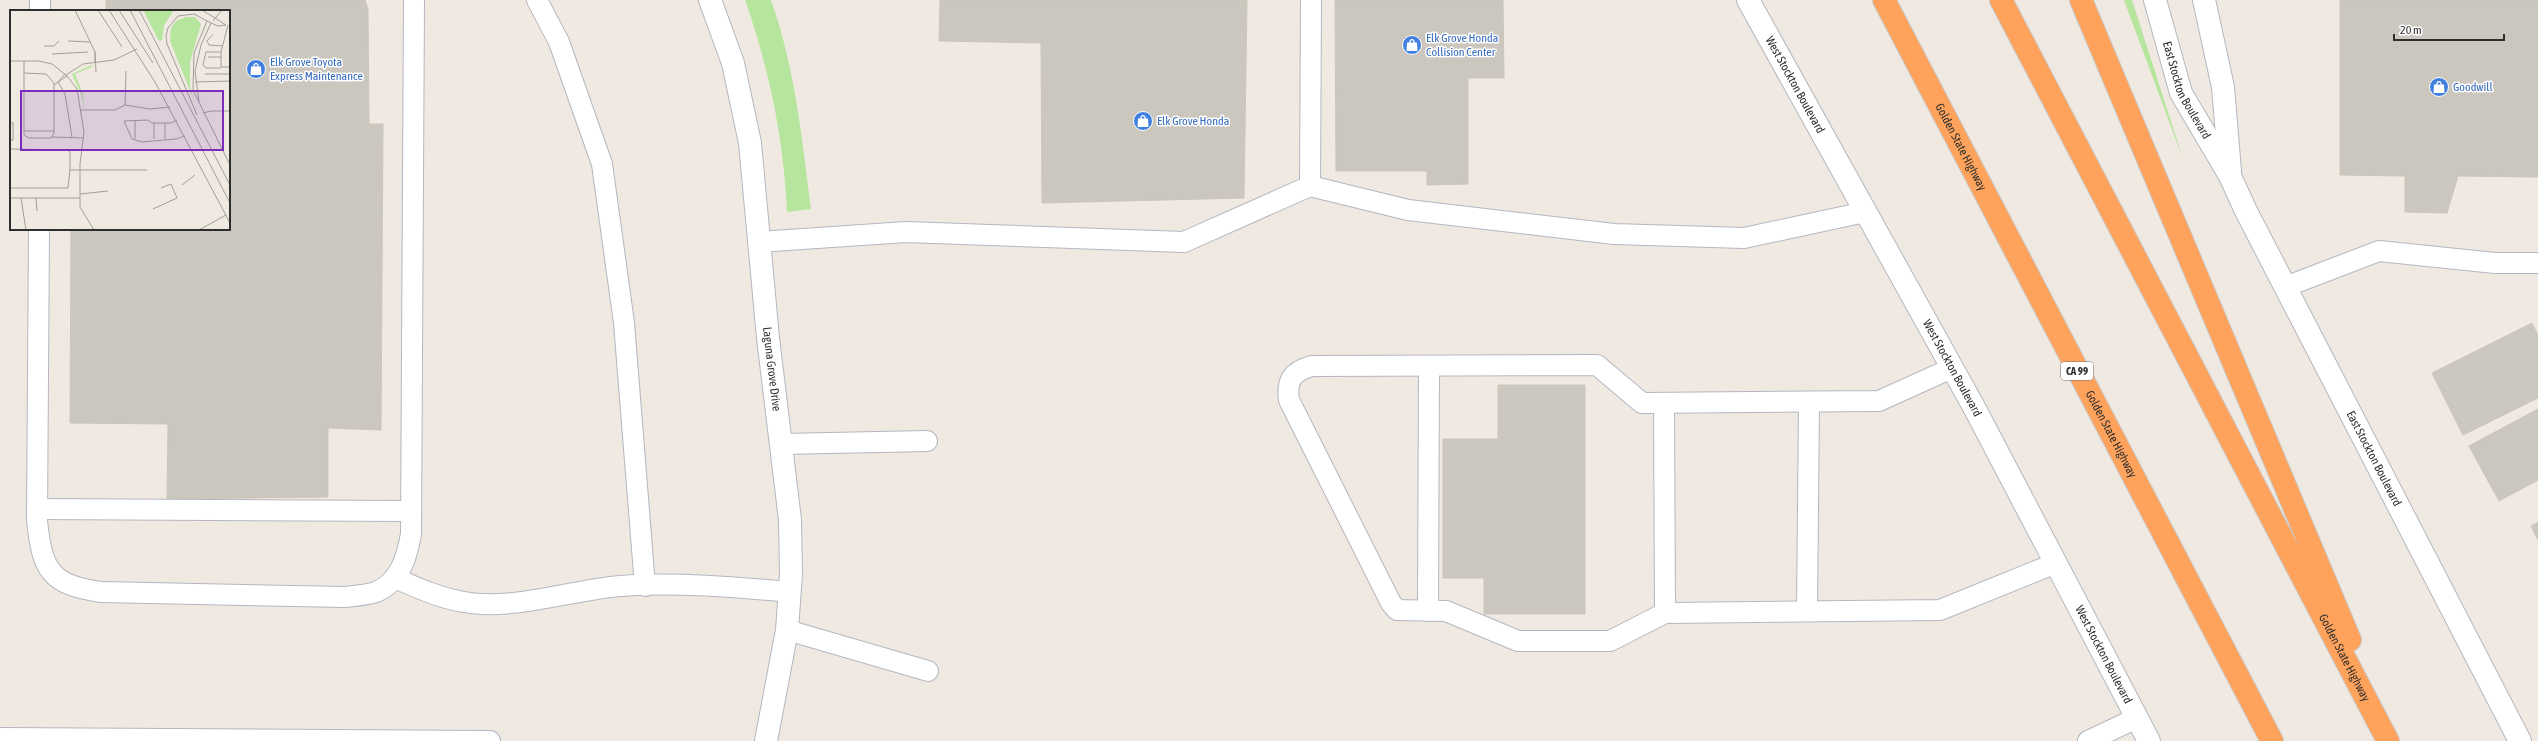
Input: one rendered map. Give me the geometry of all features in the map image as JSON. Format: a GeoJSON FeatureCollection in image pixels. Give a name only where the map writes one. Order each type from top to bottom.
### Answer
{"type":"FeatureCollection","features":[{"type":"Feature","properties":{"kind":"highway"},"geometry":{"type":"LineString","coordinates":[[1869,0],[1952,134]]}},
{"type":"Feature","properties":{"kind":"highway","name":"Golden State Highway"},"geometry":{"type":"LineString","coordinates":[[1884,0],[1952,134],[2272,741]]}},
{"type":"Feature","properties":{"kind":"highway","name":"Golden State Highway"},"geometry":{"type":"LineString","coordinates":[[2001,0],[2388,741]]}},
{"type":"Feature","properties":{"kind":"highway"},"geometry":{"type":"LineString","coordinates":[[2081,0],[2393,741]]}},
{"type":"Feature","properties":{"kind":"street","name":"Laguna Grove Drive"},"geometry":{"type":"LineString","coordinates":[[710,0],[733,63],[750,143],[759,242],[790,520],[790,592],[787,630],[766,741]]}},
{"type":"Feature","properties":{"kind":"street","name":"West Stockton Boulevard"},"geometry":{"type":"LineString","coordinates":[[1748,0],[1952,368],[2149,741]]}},
{"type":"Feature","properties":{"kind":"street","name":"East Stockton Boulevard"},"geometry":{"type":"LineString","coordinates":[[2155,0],[2181,93],[2230,176],[2285,287],[2520,741]]}},
{"type":"Feature","properties":{"kind":"street","name":"East Stockton Boulevard"},"geometry":{"type":"LineString","coordinates":[[2204,0],[2222,87],[2230,176]]}},
{"type":"Feature","properties":{"kind":"lane"},"geometry":{"type":"LineString","coordinates":[[39,230],[37,508],[39,541],[44,559],[56,578],[77,589],[101,592],[162,595],[345,597],[376,592],[395,578],[406,559],[411,511],[414,0]]}},
{"type":"Feature","properties":{"kind":"lane"},"geometry":{"type":"LineString","coordinates":[[537,0],[560,42],[602,164],[624,322],[645,586]]}},
{"type":"Feature","properties":{"kind":"lane"},"geometry":{"type":"LineString","coordinates":[[1310,186],[1311,0]]}},
{"type":"Feature","properties":{"kind":"lane"},"geometry":{"type":"LineString","coordinates":[[759,242],[906,232],[1184,242],[1310,186],[1408,210],[1622,234],[1744,238],[1865,212]]}},
{"type":"Feature","properties":{"kind":"lane"},"geometry":{"type":"LineString","coordinates":[[2285,287],[2380,251],[2496,263],[2538,263]]}},
{"type":"Feature","properties":{"kind":"lane"},"geometry":{"type":"LineString","coordinates":[[1952,368],[1879,401],[1809,403],[1642,403],[1597,365],[1312,366],[1301,369],[1292,376],[1287,387],[1289,400],[1391,603],[1397,610],[1446,611],[1518,641],[1610,641],[1665,612],[1940,610],[2056,563]]}},
{"type":"Feature","properties":{"kind":"lane"},"geometry":{"type":"LineString","coordinates":[[1428,611],[1429,366]]}},
{"type":"Feature","properties":{"kind":"lane"},"geometry":{"type":"LineString","coordinates":[[1664,403],[1665,612]]}},
{"type":"Feature","properties":{"kind":"lane"},"geometry":{"type":"LineString","coordinates":[[1807,611],[1809,403]]}},
{"type":"Feature","properties":{"kind":"lane"},"geometry":{"type":"LineString","coordinates":[[781,444],[927,441]]}},
{"type":"Feature","properties":{"kind":"lane"},"geometry":{"type":"LineString","coordinates":[[37,508],[411,511]]}},
{"type":"Feature","properties":{"kind":"lane"},"geometry":{"type":"LineString","coordinates":[[395,578],[430,594],[465,603],[511,603],[601,589],[645,586],[748,588],[790,592]]}},
{"type":"Feature","properties":{"kind":"lane"},"geometry":{"type":"LineString","coordinates":[[787,630],[928,671]]}},
{"type":"Feature","properties":{"kind":"lane"},"geometry":{"type":"LineString","coordinates":[[2088,741],[2137,718]]}},
{"type":"Feature","properties":{"kind":"lane"},"geometry":{"type":"LineString","coordinates":[[0,738],[490,741]]}},
{"type":"Feature","properties":{"kind":"green space"},"geometry":{"type":"Polygon","coordinates":[[[745,0],[771,0],[786,51],[797,103],[811,209],[787,212],[783,158],[774,104],[754,25],[745,0]]]}},
{"type":"Feature","properties":{"kind":"green space"},"geometry":{"type":"Polygon","coordinates":[[[2124,0],[2132,0],[2183,159],[2124,0]]]}},
{"type":"Feature","properties":{"kind":"building"},"geometry":{"type":"Polygon","coordinates":[[[106,0],[365,0],[368,9],[369,124],[383,124],[381,430],[328,428],[328,497],[167,499],[168,424],[70,423],[71,230],[230,230],[230,10],[106,10],[106,0]]]}},
{"type":"Feature","properties":{"kind":"building","name":"Elk Grove Honda"},"geometry":{"type":"Polygon","coordinates":[[[940,0],[1247,0],[1244,198],[1042,203],[1041,43],[939,41],[940,0]]]}},
{"type":"Feature","properties":{"kind":"building"},"geometry":{"type":"Polygon","coordinates":[[[1335,0],[1503,0],[1504,78],[1468,78],[1468,184],[1427,185],[1427,171],[1336,171],[1335,0]]]}},
{"type":"Feature","properties":{"kind":"building","name":"Goodwill"},"geometry":{"type":"Polygon","coordinates":[[[2340,0],[2538,0],[2538,177],[2458,176],[2447,213],[2405,212],[2405,176],[2340,175],[2340,0]]]}},
{"type":"Feature","properties":{"kind":"building"},"geometry":{"type":"Polygon","coordinates":[[[2532,323],[2538,335],[2538,398],[2463,435],[2432,373],[2532,323]]]}},
{"type":"Feature","properties":{"kind":"building"},"geometry":{"type":"Polygon","coordinates":[[[1498,385],[1585,385],[1585,614],[1484,614],[1484,578],[1443,578],[1443,439],[1498,439],[1498,385]]]}},
{"type":"Feature","properties":{"kind":"building"},"geometry":{"type":"Polygon","coordinates":[[[2538,409],[2538,480],[2499,501],[2469,446],[2538,409]]]}},
{"type":"Feature","properties":{"kind":"building"},"geometry":{"type":"Polygon","coordinates":[[[2538,522],[2538,540],[2531,526],[2538,522]]]}},
{"type":"Feature","properties":{"kind":"place","name":"Elk Grove Honda Collision Center"},"geometry":{"type":"Point","coordinates":[1412,45]}},
{"type":"Feature","properties":{"kind":"place","name":"Elk Grove Toyota Express Maintenance"},"geometry":{"type":"Point","coordinates":[256,69]}},
{"type":"Feature","properties":{"kind":"place","name":"Goodwill"},"geometry":{"type":"Point","coordinates":[2439,87]}},
{"type":"Feature","properties":{"kind":"place","name":"Elk Grove Honda"},"geometry":{"type":"Point","coordinates":[1143,121]}}]}
